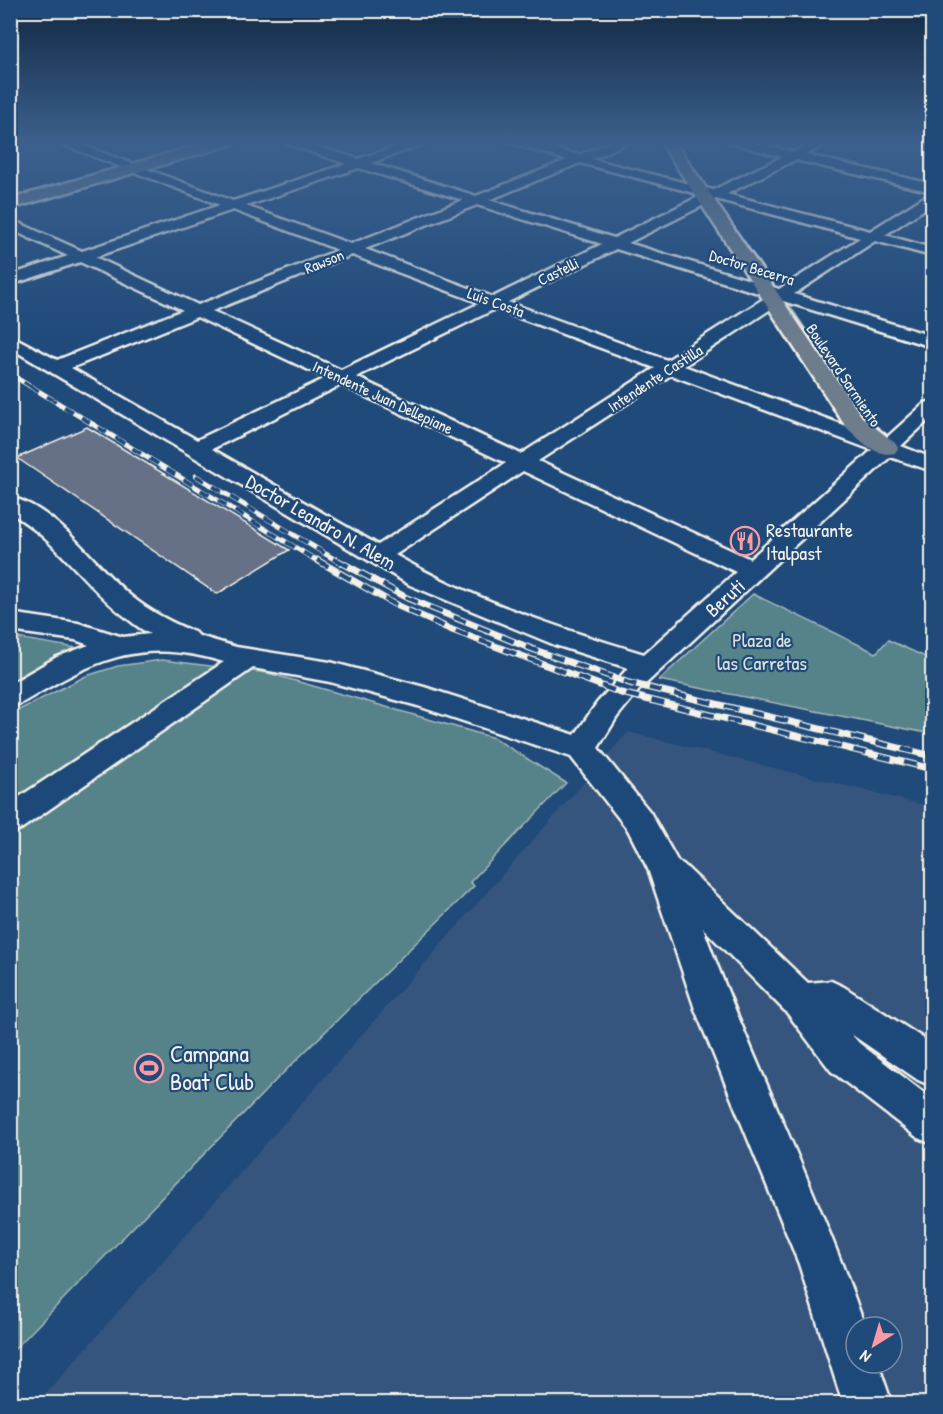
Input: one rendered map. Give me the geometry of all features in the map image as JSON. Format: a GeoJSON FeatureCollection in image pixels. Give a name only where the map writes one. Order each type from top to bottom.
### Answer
{"type":"FeatureCollection","features":[{"type":"Feature","properties":{"kind":"main road","name":"Boulevard Sarmiento"},"geometry":{"type":"LineString","coordinates":[[720,207],[780,296],[854,422],[886,448]]}},
{"type":"Feature","properties":{"kind":"main road","name":"Boulevard Sarmiento"},"geometry":{"type":"LineString","coordinates":[[780,296],[825,346]]}},
{"type":"Feature","properties":{"kind":"main road","name":"Boulevard Sarmiento"},"geometry":{"type":"LineString","coordinates":[[872,412],[879,422],[886,448]]}},
{"type":"Feature","properties":{"kind":"street"},"geometry":{"type":"LineString","coordinates":[[10,280],[227,207]]}},
{"type":"Feature","properties":{"kind":"street","name":"Luis Costa"},"geometry":{"type":"LineString","coordinates":[[238,207],[933,465]]}},
{"type":"Feature","properties":{"kind":"street","name":"Rawson"},"geometry":{"type":"LineString","coordinates":[[56,367],[461,207]]}},
{"type":"Feature","properties":{"kind":"street","name":"Doctor Becerra"},"geometry":{"type":"LineString","coordinates":[[501,207],[933,342]]}},
{"type":"Feature","properties":{"kind":"street","name":"Castelli"},"geometry":{"type":"LineString","coordinates":[[195,449],[688,207]]}},
{"type":"Feature","properties":{"kind":"street"},"geometry":{"type":"LineString","coordinates":[[758,207],[933,252]]}},
{"type":"Feature","properties":{"kind":"street","name":"Intendente Castilla"},"geometry":{"type":"LineString","coordinates":[[377,556],[919,207]]}},
{"type":"Feature","properties":{"kind":"street","name":"Intendente Juan Dellepiane"},"geometry":{"type":"LineString","coordinates":[[10,223],[755,571]]}},
{"type":"Feature","properties":{"kind":"street","name":"Doctor Leandro N. Alem"},"geometry":{"type":"LineString","coordinates":[[10,340],[419,579],[476,605],[564,639],[649,665]]}},
{"type":"Feature","properties":{"kind":"street","name":"Beruti"},"geometry":{"type":"LineString","coordinates":[[582,749],[607,710],[629,683],[933,407]]}},
{"type":"Feature","properties":{"kind":"street"},"geometry":{"type":"LineString","coordinates":[[10,504],[30,515],[64,542],[80,562],[122,602],[155,626],[202,646]]}},
{"type":"Feature","properties":{"kind":"street"},"geometry":{"type":"LineString","coordinates":[[10,622],[78,632],[121,646]]}},
{"type":"Feature","properties":{"kind":"street"},"geometry":{"type":"LineString","coordinates":[[10,697],[67,664],[121,646],[165,642],[202,646],[249,658],[330,672],[424,697],[582,749],[639,821],[664,867],[714,1009],[821,1264],[868,1404]]}},
{"type":"Feature","properties":{"kind":"street"},"geometry":{"type":"LineString","coordinates":[[10,820],[249,658]]}},
{"type":"Feature","properties":{"kind":"street"},"geometry":{"type":"LineString","coordinates":[[664,867],[801,1001],[845,1057],[933,1124]]}},
{"type":"Feature","properties":{"kind":"street"},"geometry":{"type":"LineString","coordinates":[[801,1001],[831,999],[933,1066]]}},
{"type":"Feature","properties":{"kind":"shaded area"},"geometry":{"type":"Polygon","coordinates":[[[628,732],[932,807],[932,1403],[37,1404],[628,732]]]}},
{"type":"Feature","properties":{"kind":"green space"},"geometry":{"type":"Polygon","coordinates":[[[784,305],[790,306],[869,422],[864,422],[784,305]]]}},
{"type":"Feature","properties":{"kind":"green space","name":"Plaza de las Carretas"},"geometry":{"type":"Polygon","coordinates":[[[753,594],[876,653],[888,640],[932,660],[932,734],[659,680],[753,594]]]}},
{"type":"Feature","properties":{"kind":"green space"},"geometry":{"type":"Polygon","coordinates":[[[11,637],[83,649],[11,685],[11,637]]]}},
{"type":"Feature","properties":{"kind":"green space","name":"Campana Boat Club"},"geometry":{"type":"Polygon","coordinates":[[[162,660],[268,673],[494,738],[566,783],[470,882],[474,886],[275,1081],[11,1353],[11,714],[86,676],[118,666],[162,660]]]}},
{"type":"Feature","properties":{"kind":"building"},"geometry":{"type":"Polygon","coordinates":[[[87,427],[289,550],[217,594],[17,458],[87,427]]]}},
{"type":"Feature","properties":{"kind":"railway"},"geometry":{"type":"LineString","coordinates":[[10,374],[33,388]]}},
{"type":"Feature","properties":{"kind":"railway"},"geometry":{"type":"LineString","coordinates":[[30,386],[319,562]]}},
{"type":"Feature","properties":{"kind":"railway"},"geometry":{"type":"LineString","coordinates":[[196,476],[339,562]]}},
{"type":"Feature","properties":{"kind":"railway"},"geometry":{"type":"LineString","coordinates":[[317,560],[394,604],[452,630],[621,693],[932,769]]}},
{"type":"Feature","properties":{"kind":"railway"},"geometry":{"type":"LineString","coordinates":[[337,560],[407,598],[532,649],[629,683],[932,756]]}},
{"type":"Feature","properties":{"kind":"place","name":"Restaurante Italpast"},"geometry":{"type":"Point","coordinates":[745,541]}},
{"type":"Feature","properties":{"kind":"place","name":"Campana Boat Club"},"geometry":{"type":"Point","coordinates":[149,1068]}}]}
